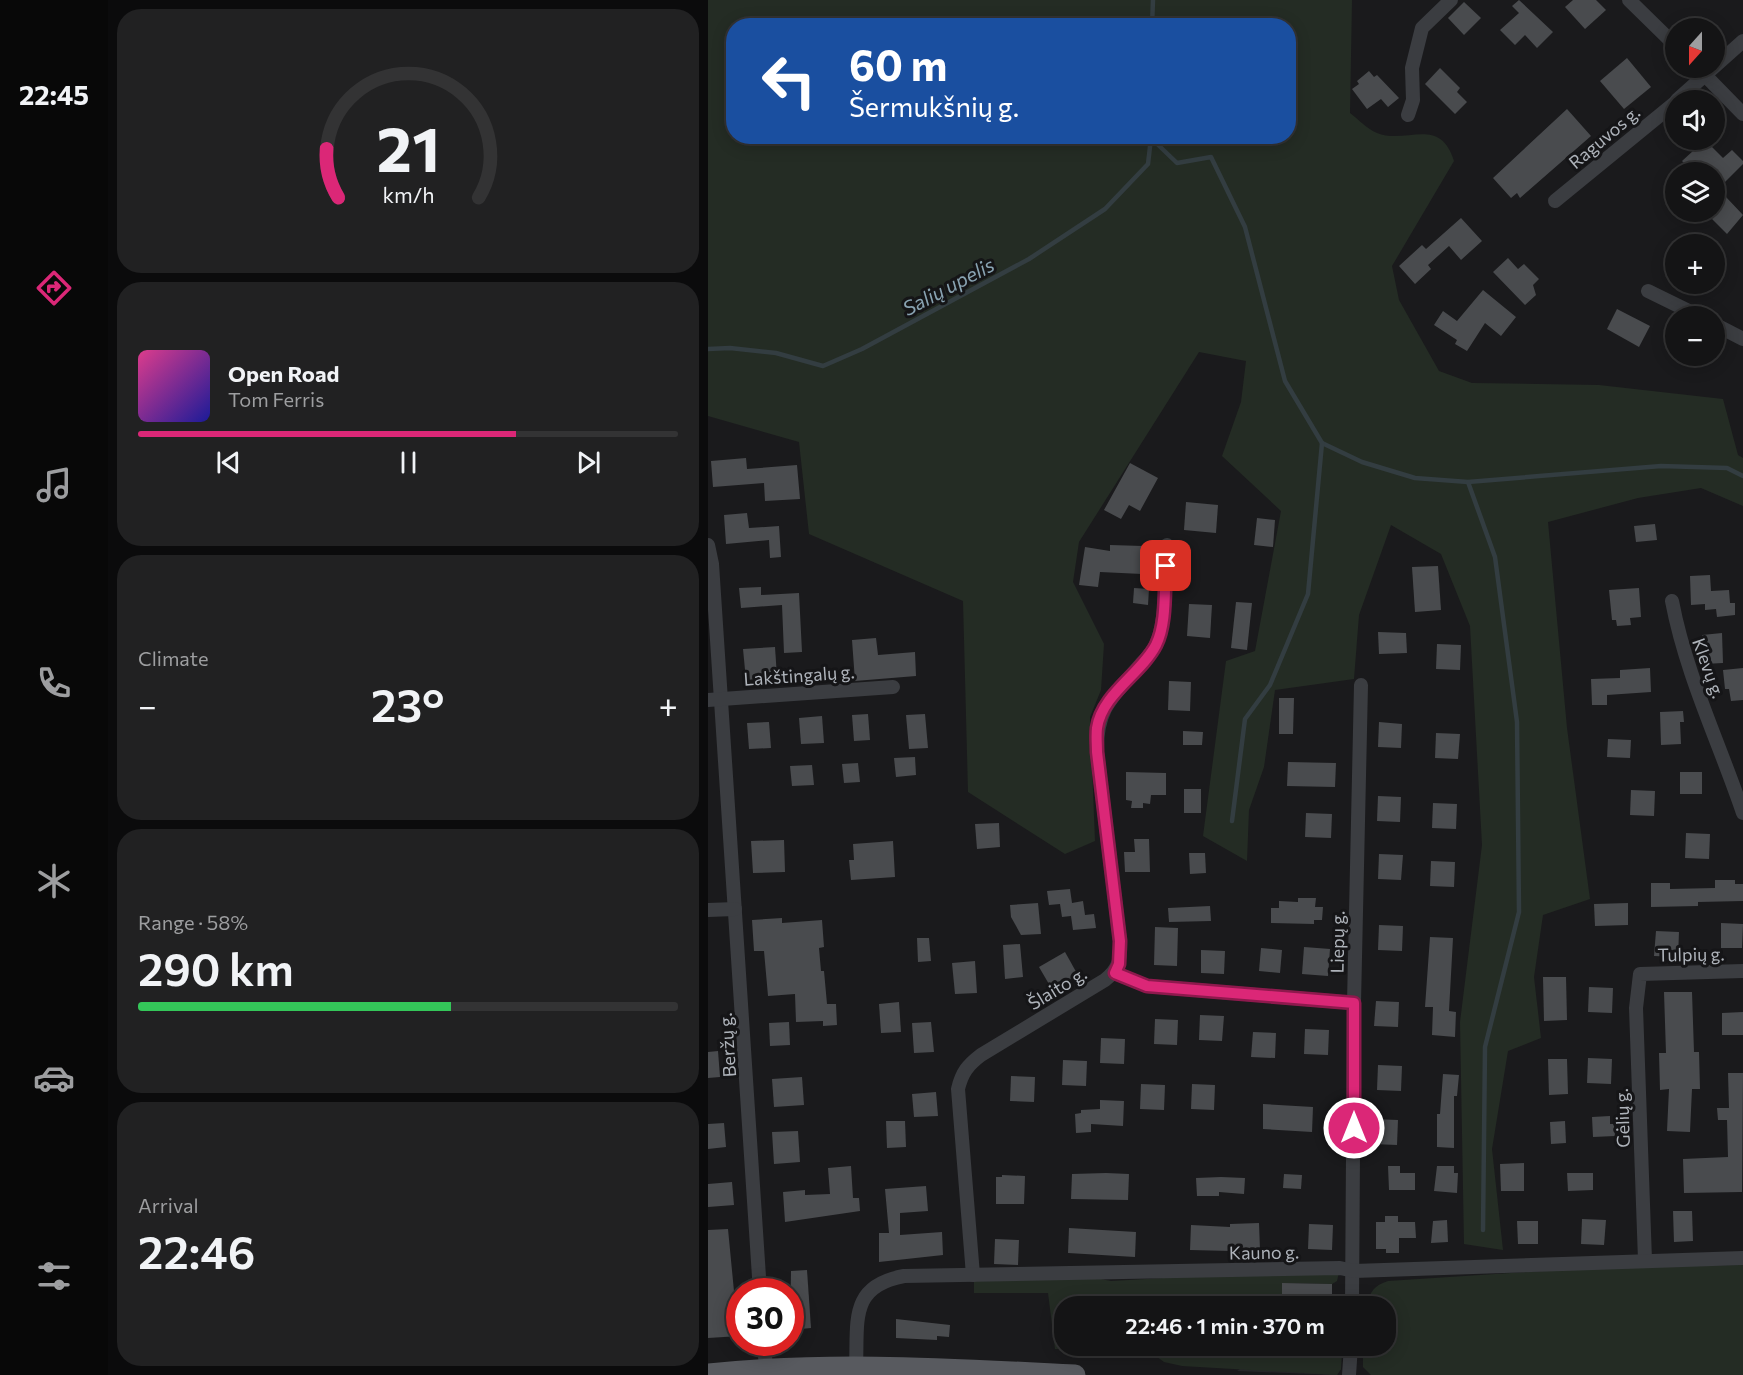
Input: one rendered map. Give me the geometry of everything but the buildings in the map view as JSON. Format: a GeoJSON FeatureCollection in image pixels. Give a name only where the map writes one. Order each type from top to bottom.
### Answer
{"type":"FeatureCollection","features":[{"type":"Feature","properties":{"kind":"main road"},"geometry":{"type":"LineString","coordinates":[[708,1374],[766,1369],[856,1367],[1075,1375]]}},
{"type":"Feature","properties":{"kind":"street"},"geometry":{"type":"LineString","coordinates":[[1408,116],[1413,100],[1412,68],[1422,27],[1451,0]]}},
{"type":"Feature","properties":{"kind":"street"},"geometry":{"type":"LineString","coordinates":[[1629,0],[1665,35]]}},
{"type":"Feature","properties":{"kind":"street","name":"Raguvos g."},"geometry":{"type":"LineString","coordinates":[[1725,55],[1743,41]]}},
{"type":"Feature","properties":{"kind":"street","name":"Raguvos g."},"geometry":{"type":"LineString","coordinates":[[1686,90],[1697,78]]}},
{"type":"Feature","properties":{"kind":"street"},"geometry":{"type":"LineString","coordinates":[[1708,78],[1743,114]]}},
{"type":"Feature","properties":{"kind":"street","name":"Raguvos g."},"geometry":{"type":"LineString","coordinates":[[1556,201],[1665,110]]}},
{"type":"Feature","properties":{"kind":"street"},"geometry":{"type":"LineString","coordinates":[[1648,291],[1679,306]]}},
{"type":"Feature","properties":{"kind":"street"},"geometry":{"type":"LineString","coordinates":[[1725,330],[1743,339]]}},
{"type":"Feature","properties":{"kind":"street","name":"Šlaito g."},"geometry":{"type":"LineString","coordinates":[[973,1275],[958,1089],[963,1072],[981,1055],[1115,973],[1119,964],[1120,941],[1097,752],[1097,729],[1101,715],[1111,700],[1157,643],[1161,628],[1167,545]]}},
{"type":"Feature","properties":{"kind":"street","name":"Beržų g."},"geometry":{"type":"LineString","coordinates":[[708,546],[712,564],[715,699],[735,909],[759,1278]]}},
{"type":"Feature","properties":{"kind":"street","name":"Klevų g."},"geometry":{"type":"LineString","coordinates":[[1672,601],[1687,668],[1719,745],[1743,813]]}},
{"type":"Feature","properties":{"kind":"street","name":"Liepų g."},"geometry":{"type":"LineString","coordinates":[[1353,1296],[1354,1003],[1361,685]]}},
{"type":"Feature","properties":{"kind":"street","name":"Lakštingalų g."},"geometry":{"type":"LineString","coordinates":[[715,699],[893,687]]}},
{"type":"Feature","properties":{"kind":"street"},"geometry":{"type":"LineString","coordinates":[[708,910],[735,909]]}},
{"type":"Feature","properties":{"kind":"street","name":"Tulpių g."},"geometry":{"type":"LineString","coordinates":[[1640,974],[1743,971]]}},
{"type":"Feature","properties":{"kind":"street"},"geometry":{"type":"LineString","coordinates":[[1115,973],[1147,986],[1354,1003]]}},
{"type":"Feature","properties":{"kind":"street","name":"Gėlių g."},"geometry":{"type":"LineString","coordinates":[[1640,974],[1636,1008],[1645,1260]]}},
{"type":"Feature","properties":{"kind":"street","name":"Kauno g."},"geometry":{"type":"LineString","coordinates":[[856,1367],[860,1309],[863,1299],[873,1285],[904,1276],[1340,1268],[1354,1271],[1743,1258]]}},
{"type":"Feature","properties":{"kind":"street"},"geometry":{"type":"LineString","coordinates":[[765,1356],[766,1369]]}},
{"type":"Feature","properties":{"kind":"street"},"geometry":{"type":"LineString","coordinates":[[1349,1375],[1350,1356]]}},
{"type":"Feature","properties":{"kind":"shaded area"},"geometry":{"type":"Polygon","coordinates":[[[708,0],[1352,0],[1350,113],[1377,133],[1388,136],[1421,134],[1440,139],[1448,147],[1454,161],[1392,266],[1399,300],[1439,371],[1472,383],[1599,385],[1723,399],[1738,455],[1743,458],[1743,506],[1701,488],[1638,498],[1548,522],[1567,728],[1590,899],[1543,915],[1534,977],[1541,1038],[1508,1051],[1492,1149],[1503,1250],[1464,1244],[1460,1022],[1482,845],[1470,626],[1441,554],[1391,525],[1359,615],[1354,679],[1275,690],[1264,767],[1249,810],[1247,861],[1203,836],[1226,661],[1255,651],[1281,511],[1222,456],[1241,402],[1246,361],[1199,352],[1079,542],[1073,582],[1104,644],[1101,690],[1090,717],[1095,841],[1065,854],[968,792],[963,601],[809,534],[799,442],[708,416],[708,0]]]}},
{"type":"Feature","properties":{"kind":"shaded area"},"geometry":{"type":"Polygon","coordinates":[[[1743,1265],[1743,1375],[1371,1375],[1363,1367],[1363,1356],[1396,1356],[1396,1296],[1370,1296],[1379,1285],[1388,1281],[1604,1267],[1743,1265]]]}},
{"type":"Feature","properties":{"kind":"shaded area"},"geometry":{"type":"Polygon","coordinates":[[[1340,1268],[1337,1281],[1332,1284],[1283,1283],[1282,1296],[1054,1296],[1054,1341],[1048,1293],[974,1293],[974,1281],[1096,1278],[1111,1281],[1340,1268]]]}},
{"type":"Feature","properties":{"kind":"shaded area"},"geometry":{"type":"Polygon","coordinates":[[[1156,1356],[1342,1356],[1341,1369],[1337,1375],[1182,1366],[1164,1362],[1156,1356]]]}},
{"type":"Feature","properties":{"kind":"shaded area"},"geometry":{"type":"Polygon","coordinates":[[[1244,1356],[1342,1356],[1341,1369],[1337,1375],[1237,1371],[1244,1366],[1244,1356]]]}},
{"type":"Feature","properties":{"kind":"waterway","name":"Salių upelis"},"geometry":{"type":"LineString","coordinates":[[1152,18],[1153,0]]}},
{"type":"Feature","properties":{"kind":"waterway","name":"Salių upelis"},"geometry":{"type":"LineString","coordinates":[[708,349],[730,348],[776,353],[823,366],[862,349],[1029,259],[1105,209],[1148,164],[1150,144]]}},
{"type":"Feature","properties":{"kind":"waterway"},"geometry":{"type":"LineString","coordinates":[[1157,144],[1177,163],[1211,157],[1245,227],[1285,381],[1322,443],[1362,462],[1415,478],[1468,482],[1661,466],[1727,468],[1743,476]]}},
{"type":"Feature","properties":{"kind":"waterway"},"geometry":{"type":"LineString","coordinates":[[1232,821],[1245,719],[1270,685],[1308,594],[1322,443]]}},
{"type":"Feature","properties":{"kind":"waterway"},"geometry":{"type":"LineString","coordinates":[[1468,482],[1495,557],[1517,722],[1519,912],[1485,1047],[1483,1230]]}},
{"type":"Feature","properties":{"kind":"route"},"geometry":{"type":"LineString","coordinates":[[1166,566],[1161,628],[1157,643],[1111,700],[1101,715],[1097,729],[1097,752],[1120,941],[1121,955],[1115,973],[1121,978],[1147,986],[1354,1003],[1354,1128]]}}]}
